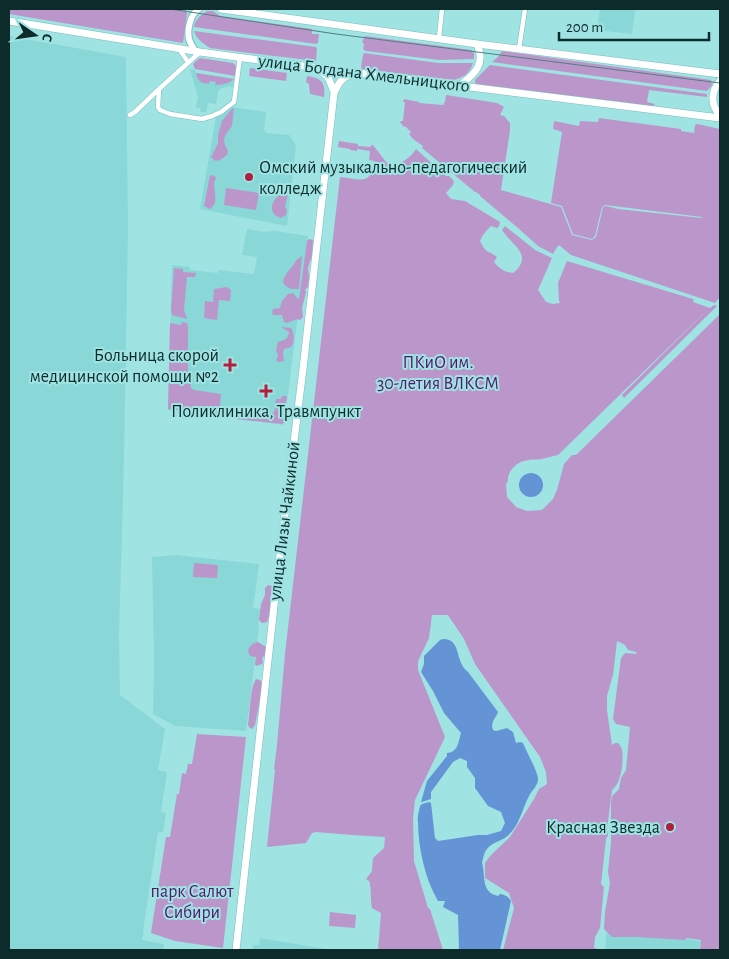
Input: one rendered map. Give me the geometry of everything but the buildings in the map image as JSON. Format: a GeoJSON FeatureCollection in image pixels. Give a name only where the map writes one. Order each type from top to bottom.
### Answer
{"type":"FeatureCollection","features":[{"type":"Feature","properties":{"kind":"main road"},"geometry":{"type":"LineString","coordinates":[[197,51],[189,39],[189,30],[192,16],[199,9]]}},
{"type":"Feature","properties":{"kind":"main road"},"geometry":{"type":"LineString","coordinates":[[221,9],[477,44],[720,74]]}},
{"type":"Feature","properties":{"kind":"main road","name":"улица Богдана Хмельницкого"},"geometry":{"type":"LineString","coordinates":[[9,21],[316,68],[720,117]]}},
{"type":"Feature","properties":{"kind":"main road"},"geometry":{"type":"LineString","coordinates":[[459,86],[471,77],[477,69],[480,50],[477,44]]}},
{"type":"Feature","properties":{"kind":"main road"},"geometry":{"type":"LineString","coordinates":[[316,68],[328,77],[334,92]]}},
{"type":"Feature","properties":{"kind":"main road"},"geometry":{"type":"LineString","coordinates":[[334,92],[342,78],[355,73]]}},
{"type":"Feature","properties":{"kind":"main road"},"geometry":{"type":"LineString","coordinates":[[720,81],[712,97],[720,117]]}},
{"type":"Feature","properties":{"kind":"main road","name":"улица Лизы Чайкиной"},"geometry":{"type":"LineString","coordinates":[[236,950],[334,92]]}},
{"type":"Feature","properties":{"kind":"street"},"geometry":{"type":"LineString","coordinates":[[439,38],[442,9]]}},
{"type":"Feature","properties":{"kind":"street"},"geometry":{"type":"LineString","coordinates":[[519,49],[525,9]]}},
{"type":"Feature","properties":{"kind":"street"},"geometry":{"type":"LineString","coordinates":[[179,48],[188,62]]}},
{"type":"Feature","properties":{"kind":"street"},"geometry":{"type":"LineString","coordinates":[[130,115],[188,62],[197,51]]}},
{"type":"Feature","properties":{"kind":"street"},"geometry":{"type":"LineString","coordinates":[[159,89],[158,107],[164,113],[202,119],[212,116],[234,102],[240,57]]}},
{"type":"Feature","properties":{"kind":"shaded area"},"geometry":{"type":"Polygon","coordinates":[[[600,9],[635,9],[632,34],[597,30],[600,9]]]}},
{"type":"Feature","properties":{"kind":"shaded area"},"geometry":{"type":"Polygon","coordinates":[[[9,36],[126,57],[128,228],[119,635],[120,695],[165,729],[158,770],[167,772],[161,812],[166,813],[163,832],[158,832],[142,940],[164,944],[163,950],[9,950],[9,36]]]}},
{"type":"Feature","properties":{"kind":"shaded area"},"geometry":{"type":"Polygon","coordinates":[[[190,69],[195,70],[196,73],[234,79],[232,88],[230,86],[220,89],[216,104],[208,103],[206,112],[200,112],[201,108],[196,108],[198,97],[190,69]]]}},
{"type":"Feature","properties":{"kind":"shaded area","name":"Омский музыкально-педагогический колледж"},"geometry":{"type":"Polygon","coordinates":[[[231,107],[266,112],[264,130],[267,133],[289,135],[296,145],[287,226],[200,209],[216,117],[231,107]]]}},
{"type":"Feature","properties":{"kind":"shaded area","name":"Больница скорой медицинской помощи №2"},"geometry":{"type":"Polygon","coordinates":[[[247,229],[308,236],[284,425],[168,410],[172,265],[190,267],[190,270],[218,273],[218,270],[254,274],[257,257],[242,255],[247,229]]]}},
{"type":"Feature","properties":{"kind":"shaded area"},"geometry":{"type":"Polygon","coordinates":[[[531,473],[536,474],[542,480],[542,490],[536,496],[531,497],[526,496],[520,490],[519,485],[520,480],[526,474],[531,473]]]}},
{"type":"Feature","properties":{"kind":"shaded area"},"geometry":{"type":"Polygon","coordinates":[[[176,555],[259,564],[253,608],[260,609],[259,628],[246,731],[175,726],[153,714],[152,557],[176,555]]]}},
{"type":"Feature","properties":{"kind":"shaded area"},"geometry":{"type":"Polygon","coordinates":[[[443,639],[453,643],[464,667],[498,712],[493,722],[493,730],[507,728],[513,732],[516,743],[523,743],[538,779],[514,829],[506,837],[489,847],[485,852],[482,863],[488,891],[498,896],[500,894],[505,895],[511,901],[500,950],[459,950],[458,915],[443,907],[445,901],[438,901],[429,883],[421,852],[418,818],[422,804],[431,803],[435,838],[438,841],[487,835],[501,831],[505,823],[501,812],[488,806],[475,788],[475,778],[467,767],[467,761],[460,758],[453,762],[431,792],[431,799],[421,802],[427,781],[447,756],[447,753],[455,749],[461,733],[444,713],[421,672],[424,656],[443,639]]]}},
{"type":"Feature","properties":{"kind":"shaded area"},"geometry":{"type":"Polygon","coordinates":[[[607,927],[701,941],[699,950],[605,950],[607,927]]]}},
{"type":"Feature","properties":{"kind":"shaded area"},"geometry":{"type":"Polygon","coordinates":[[[260,938],[332,950],[253,950],[253,945],[259,945],[260,938]]]}},
{"type":"Feature","properties":{"kind":"green space"},"geometry":{"type":"Polygon","coordinates":[[[9,9],[185,9],[187,13],[183,43],[9,14],[9,9]]]}},
{"type":"Feature","properties":{"kind":"green space"},"geometry":{"type":"Polygon","coordinates":[[[207,11],[213,11],[220,16],[312,29],[312,34],[319,34],[318,43],[194,27],[197,19],[207,11]]]}},
{"type":"Feature","properties":{"kind":"green space"},"geometry":{"type":"Polygon","coordinates":[[[194,31],[316,47],[316,61],[210,48],[199,39],[194,31]]]}},
{"type":"Feature","properties":{"kind":"green space"},"geometry":{"type":"Polygon","coordinates":[[[365,36],[471,50],[474,53],[474,59],[439,60],[366,51],[363,49],[364,44],[362,42],[365,36]]]}},
{"type":"Feature","properties":{"kind":"green space"},"geometry":{"type":"Polygon","coordinates":[[[502,51],[711,80],[712,85],[707,91],[492,62],[502,51]]]}},
{"type":"Feature","properties":{"kind":"green space"},"geometry":{"type":"Polygon","coordinates":[[[364,53],[438,63],[473,63],[465,75],[452,80],[362,69],[364,53]]]}},
{"type":"Feature","properties":{"kind":"green space"},"geometry":{"type":"Polygon","coordinates":[[[200,58],[233,63],[236,66],[235,76],[195,69],[193,64],[200,58]]]}},
{"type":"Feature","properties":{"kind":"green space"},"geometry":{"type":"Polygon","coordinates":[[[490,65],[707,94],[707,97],[649,90],[647,102],[655,104],[653,106],[476,84],[475,80],[490,65]]]}},
{"type":"Feature","properties":{"kind":"green space"},"geometry":{"type":"Polygon","coordinates":[[[250,68],[287,73],[286,81],[249,76],[250,68]]]}},
{"type":"Feature","properties":{"kind":"green space"},"geometry":{"type":"Polygon","coordinates":[[[196,73],[234,79],[226,84],[215,85],[216,82],[210,81],[209,84],[201,82],[196,73]]]}},
{"type":"Feature","properties":{"kind":"green space"},"geometry":{"type":"Polygon","coordinates":[[[307,76],[322,82],[324,97],[310,94],[309,84],[306,82],[307,76]]]}},
{"type":"Feature","properties":{"kind":"green space"},"geometry":{"type":"Polygon","coordinates":[[[446,95],[497,103],[504,107],[500,115],[504,116],[510,123],[510,130],[501,190],[561,207],[572,235],[592,240],[596,237],[603,207],[606,206],[618,209],[702,217],[605,205],[602,207],[595,236],[592,239],[573,234],[562,206],[551,203],[562,132],[553,129],[554,121],[579,126],[580,121],[598,122],[599,118],[681,129],[681,131],[694,133],[695,125],[697,124],[720,129],[720,297],[715,303],[571,255],[559,245],[553,254],[538,246],[480,195],[422,148],[423,146],[413,139],[409,134],[411,132],[400,122],[403,121],[404,99],[419,103],[443,105],[446,95]]]}},
{"type":"Feature","properties":{"kind":"green space"},"geometry":{"type":"Polygon","coordinates":[[[234,108],[232,126],[224,140],[228,150],[227,155],[215,161],[211,157],[218,143],[222,121],[234,108]]]}},
{"type":"Feature","properties":{"kind":"green space","name":"ПКиО им. 30-летия ВЛКСМ"},"geometry":{"type":"Polygon","coordinates":[[[339,141],[358,144],[358,146],[371,147],[373,145],[390,167],[405,160],[416,149],[454,181],[446,193],[451,199],[465,201],[500,222],[497,228],[491,226],[480,241],[486,250],[497,257],[494,262],[500,268],[513,273],[522,261],[522,255],[519,250],[502,230],[505,226],[535,250],[552,258],[538,290],[546,302],[560,303],[558,283],[567,261],[693,299],[693,302],[710,308],[714,305],[717,306],[624,398],[622,395],[707,310],[558,455],[517,464],[509,473],[506,484],[507,497],[516,507],[527,511],[542,510],[553,499],[564,464],[572,455],[576,455],[720,314],[720,950],[700,950],[701,940],[687,938],[685,940],[612,937],[604,929],[610,883],[608,872],[611,843],[611,803],[612,796],[619,789],[621,778],[626,770],[630,727],[616,724],[613,719],[621,658],[625,653],[637,654],[628,650],[625,645],[617,641],[613,675],[607,696],[607,710],[612,745],[618,743],[620,745],[623,760],[620,778],[612,790],[601,884],[604,887],[600,928],[595,937],[594,948],[596,950],[503,950],[514,908],[509,893],[485,878],[485,863],[510,837],[539,789],[547,784],[546,772],[540,757],[475,664],[464,639],[448,615],[432,615],[429,638],[418,661],[418,670],[445,737],[415,800],[413,818],[414,861],[443,950],[378,950],[381,913],[372,908],[370,884],[366,879],[372,871],[373,858],[384,848],[385,837],[316,832],[312,833],[306,843],[267,847],[285,654],[340,177],[368,178],[375,161],[369,160],[370,151],[357,149],[357,151],[338,147],[339,141]]]}},
{"type":"Feature","properties":{"kind":"green space"},"geometry":{"type":"Polygon","coordinates":[[[210,175],[215,176],[216,179],[214,182],[215,200],[210,209],[204,206],[210,175]]]}},
{"type":"Feature","properties":{"kind":"green space"},"geometry":{"type":"Polygon","coordinates":[[[226,188],[259,193],[256,210],[224,205],[226,188]]]}},
{"type":"Feature","properties":{"kind":"green space"},"geometry":{"type":"Polygon","coordinates":[[[281,194],[288,195],[285,206],[286,215],[281,218],[274,213],[272,207],[275,200],[281,194]]]}},
{"type":"Feature","properties":{"kind":"green space"},"geometry":{"type":"Polygon","coordinates":[[[309,239],[313,240],[312,255],[308,268],[308,287],[305,290],[302,308],[303,317],[300,320],[297,319],[287,323],[284,322],[282,315],[273,315],[272,312],[273,309],[280,308],[282,301],[288,294],[293,293],[299,300],[307,241],[309,239]]]}},
{"type":"Feature","properties":{"kind":"green space"},"geometry":{"type":"Polygon","coordinates":[[[302,256],[299,289],[292,289],[284,284],[284,278],[298,258],[302,256]]]}},
{"type":"Feature","properties":{"kind":"green space"},"geometry":{"type":"Polygon","coordinates":[[[174,268],[183,269],[183,272],[196,273],[195,277],[187,277],[184,310],[187,319],[172,315],[174,268]]]}},
{"type":"Feature","properties":{"kind":"green space"},"geometry":{"type":"Polygon","coordinates":[[[227,287],[231,290],[230,301],[219,300],[217,320],[204,318],[205,301],[213,302],[214,289],[227,287]]]}},
{"type":"Feature","properties":{"kind":"green space"},"geometry":{"type":"Polygon","coordinates":[[[182,322],[188,325],[188,377],[191,388],[221,394],[219,415],[168,409],[170,323],[181,325],[182,322]]]}},
{"type":"Feature","properties":{"kind":"green space"},"geometry":{"type":"Polygon","coordinates":[[[281,327],[291,328],[294,340],[291,347],[284,349],[284,361],[279,362],[276,361],[278,342],[287,338],[289,332],[281,327]]]}},
{"type":"Feature","properties":{"kind":"green space"},"geometry":{"type":"Polygon","coordinates":[[[282,396],[287,396],[283,424],[235,419],[242,413],[272,413],[275,411],[276,399],[281,399],[282,396]]]}},
{"type":"Feature","properties":{"kind":"green space"},"geometry":{"type":"Polygon","coordinates":[[[194,563],[218,565],[217,578],[193,577],[194,563]]]}},
{"type":"Feature","properties":{"kind":"green space"},"geometry":{"type":"Polygon","coordinates":[[[268,585],[272,586],[273,590],[270,598],[270,613],[267,622],[262,623],[259,620],[261,604],[265,595],[265,588],[268,585]]]}},
{"type":"Feature","properties":{"kind":"green space"},"geometry":{"type":"Polygon","coordinates":[[[258,642],[266,647],[262,664],[256,666],[256,657],[250,656],[248,651],[254,643],[258,642]]]}},
{"type":"Feature","properties":{"kind":"green space"},"geometry":{"type":"Polygon","coordinates":[[[256,679],[262,683],[255,725],[252,729],[248,725],[251,694],[256,679]]]}},
{"type":"Feature","properties":{"kind":"green space","name":"парк Салют Сибири"},"geometry":{"type":"Polygon","coordinates":[[[197,734],[246,737],[223,948],[175,941],[151,933],[166,837],[170,837],[182,773],[186,774],[188,764],[192,764],[197,734]]]}},
{"type":"Feature","properties":{"kind":"green space"},"geometry":{"type":"Polygon","coordinates":[[[330,912],[356,915],[355,928],[329,926],[330,912]]]}},
{"type":"Feature","properties":{"kind":"tram line"},"geometry":{"type":"LineString","coordinates":[[170,9],[336,34],[720,83]]}},
{"type":"Feature","properties":{"kind":"place","name":"Омский музыкально-педагогический колледж"},"geometry":{"type":"Point","coordinates":[249,177]}},
{"type":"Feature","properties":{"kind":"place","name":"Больница скорой медицинской помощи №2"},"geometry":{"type":"Point","coordinates":[230,365]}},
{"type":"Feature","properties":{"kind":"place","name":"Поликлиника, Травмпункт"},"geometry":{"type":"Point","coordinates":[266,391]}},
{"type":"Feature","properties":{"kind":"place","name":"Красная Звезда"},"geometry":{"type":"Point","coordinates":[670,827]}}]}
